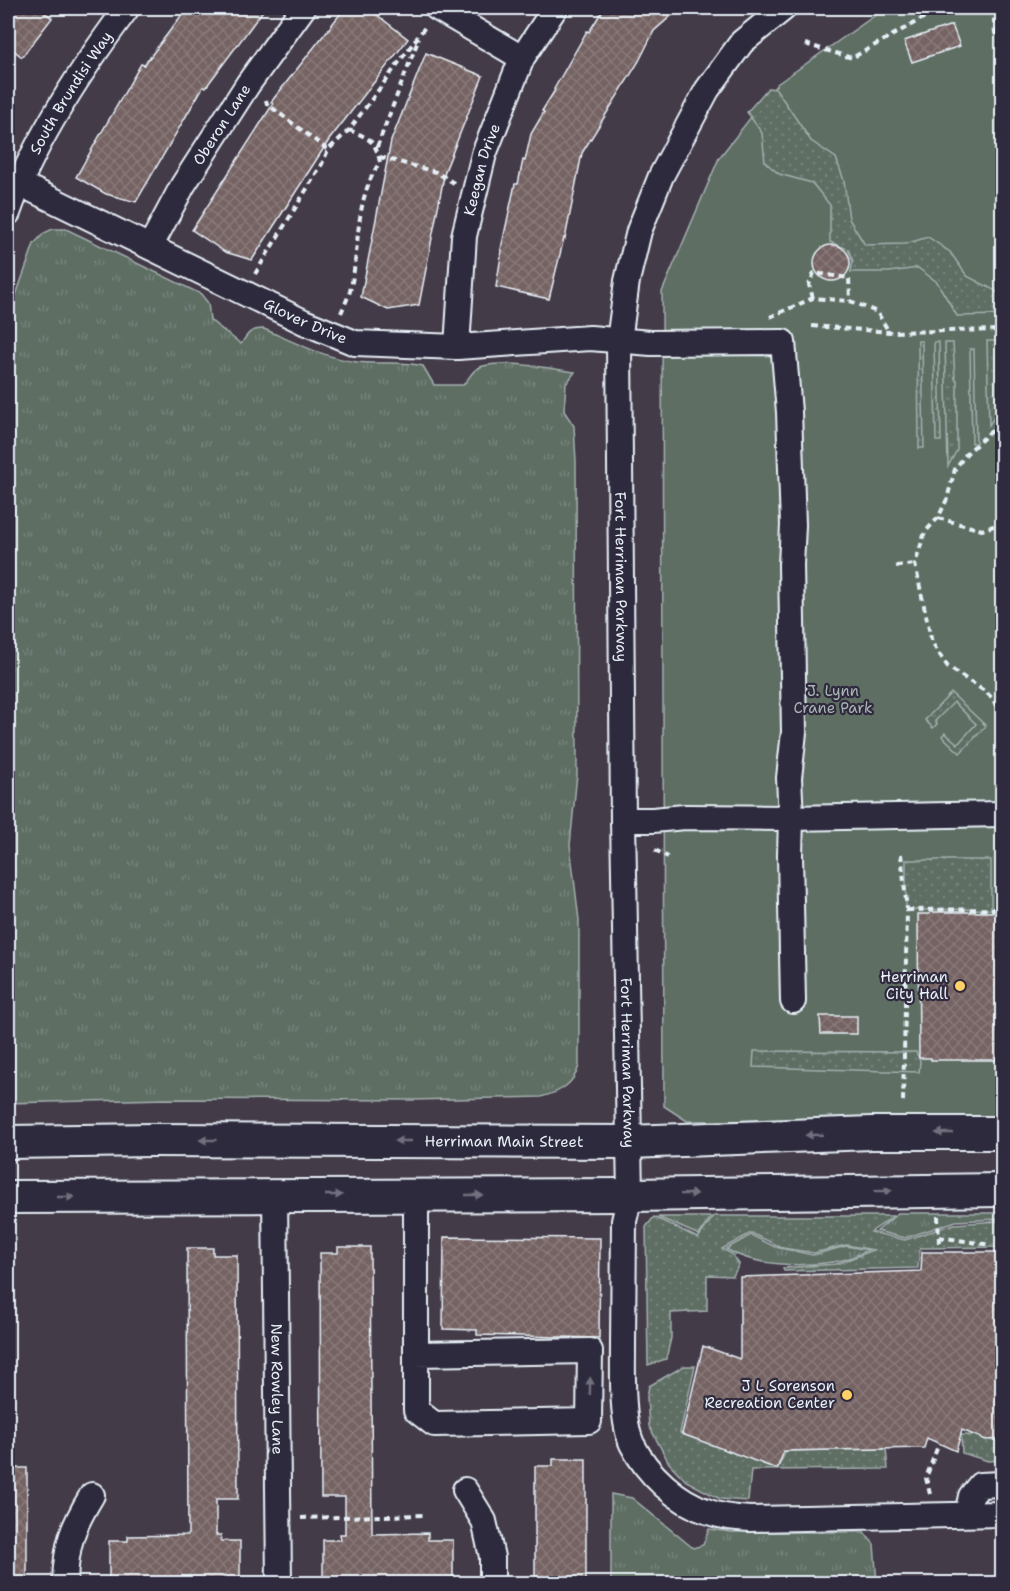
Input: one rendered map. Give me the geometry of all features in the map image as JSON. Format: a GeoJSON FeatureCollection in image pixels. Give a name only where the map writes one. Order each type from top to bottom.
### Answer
{"type":"FeatureCollection","features":[{"type":"Feature","properties":{"kind":"main road","name":"Herriman Main Street"},"geometry":{"type":"LineString","coordinates":[[8,1142],[165,1140],[629,1142],[872,1133],[1002,1133]]}},
{"type":"Feature","properties":{"kind":"main road"},"geometry":{"type":"LineString","coordinates":[[8,1197],[630,1195],[1002,1190]]}},
{"type":"Feature","properties":{"kind":"street","name":"South Brundisi Way"},"geometry":{"type":"LineString","coordinates":[[8,213],[13,180],[124,8]]}},
{"type":"Feature","properties":{"kind":"street","name":"Oberon Lane"},"geometry":{"type":"LineString","coordinates":[[150,247],[183,185],[248,84],[303,8]]}},
{"type":"Feature","properties":{"kind":"street","name":"Keegan Drive"},"geometry":{"type":"LineString","coordinates":[[457,347],[464,236],[484,154],[522,58],[555,8]]}},
{"type":"Feature","properties":{"kind":"street","name":"Fort Herriman Parkway"},"geometry":{"type":"LineString","coordinates":[[784,8],[742,42],[707,90],[661,176],[639,231],[627,281],[619,341],[623,820],[630,1195],[624,1221],[625,1408],[631,1442],[644,1463],[663,1485],[682,1499],[707,1512],[750,1519],[1002,1514]]}},
{"type":"Feature","properties":{"kind":"street"},"geometry":{"type":"LineString","coordinates":[[432,16],[522,58]]}},
{"type":"Feature","properties":{"kind":"street","name":"Glover Drive"},"geometry":{"type":"LineString","coordinates":[[13,180],[304,322],[355,343],[457,347],[590,338],[651,343],[783,342],[789,412],[793,525],[791,565],[794,732],[789,778],[791,818]]}},
{"type":"Feature","properties":{"kind":"street"},"geometry":{"type":"LineString","coordinates":[[623,820],[685,817],[791,818],[1002,814]]}},
{"type":"Feature","properties":{"kind":"street"},"geometry":{"type":"LineString","coordinates":[[791,818],[794,1001]]}},
{"type":"Feature","properties":{"kind":"street","name":"New Rowley Lane"},"geometry":{"type":"LineString","coordinates":[[276,1195],[279,1584]]}},
{"type":"Feature","properties":{"kind":"street"},"geometry":{"type":"LineString","coordinates":[[416,1195],[416,1354],[416,1410],[434,1424],[589,1421],[590,1352],[416,1354]]}},
{"type":"Feature","properties":{"kind":"street"},"geometry":{"type":"LineString","coordinates":[[967,1514],[971,1496],[980,1485],[1002,1484]]}},
{"type":"Feature","properties":{"kind":"street"},"geometry":{"type":"LineString","coordinates":[[465,1490],[484,1521],[492,1557],[492,1584]]}},
{"type":"Feature","properties":{"kind":"street"},"geometry":{"type":"LineString","coordinates":[[65,1584],[65,1558],[74,1525],[92,1495]]}},
{"type":"Feature","properties":{"kind":"path"},"geometry":{"type":"LineString","coordinates":[[805,44],[852,58],[925,18],[980,8]]}},
{"type":"Feature","properties":{"kind":"path"},"geometry":{"type":"LineString","coordinates":[[993,8],[996,33],[1000,33]]}},
{"type":"Feature","properties":{"kind":"path"},"geometry":{"type":"LineString","coordinates":[[255,275],[322,164],[328,150],[349,130],[432,16]]}},
{"type":"Feature","properties":{"kind":"path"},"geometry":{"type":"LineString","coordinates":[[377,147],[421,32]]}},
{"type":"Feature","properties":{"kind":"path"},"geometry":{"type":"LineString","coordinates":[[264,95],[267,104],[328,150]]}},
{"type":"Feature","properties":{"kind":"path"},"geometry":{"type":"LineString","coordinates":[[340,316],[350,292],[363,197],[370,177],[380,162],[377,147],[367,137],[349,130]]}},
{"type":"Feature","properties":{"kind":"path"},"geometry":{"type":"LineString","coordinates":[[380,157],[436,172],[457,184]]}},
{"type":"Feature","properties":{"kind":"path"},"geometry":{"type":"LineString","coordinates":[[813,298],[809,285],[814,273],[849,278],[850,301]]}},
{"type":"Feature","properties":{"kind":"path"},"geometry":{"type":"LineString","coordinates":[[765,319],[813,298],[850,301],[877,312],[890,332]]}},
{"type":"Feature","properties":{"kind":"path"},"geometry":{"type":"LineString","coordinates":[[812,326],[890,332],[1002,330]]}},
{"type":"Feature","properties":{"kind":"path"},"geometry":{"type":"LineString","coordinates":[[1002,427],[990,432],[966,454],[955,470],[947,499],[938,518],[925,532],[915,564],[932,643],[948,667],[993,699],[1002,720]]}},
{"type":"Feature","properties":{"kind":"path"},"geometry":{"type":"LineString","coordinates":[[938,518],[982,530],[1002,523]]}},
{"type":"Feature","properties":{"kind":"path"},"geometry":{"type":"LineString","coordinates":[[896,566],[915,564]]}},
{"type":"Feature","properties":{"kind":"path"},"geometry":{"type":"LineString","coordinates":[[655,850],[668,857]]}},
{"type":"Feature","properties":{"kind":"path"},"geometry":{"type":"LineString","coordinates":[[901,854],[907,910],[903,1102]]}},
{"type":"Feature","properties":{"kind":"path"},"geometry":{"type":"LineString","coordinates":[[907,910],[1002,909]]}},
{"type":"Feature","properties":{"kind":"path"},"geometry":{"type":"LineString","coordinates":[[937,1209],[939,1245]]}},
{"type":"Feature","properties":{"kind":"path"},"geometry":{"type":"LineString","coordinates":[[939,1237],[991,1245]]}},
{"type":"Feature","properties":{"kind":"path"},"geometry":{"type":"LineString","coordinates":[[933,1503],[926,1478],[939,1443]]}},
{"type":"Feature","properties":{"kind":"path"},"geometry":{"type":"LineString","coordinates":[[296,1518],[427,1515]]}},
{"type":"Feature","properties":{"kind":"green space","name":"J. Lynn Crane Park"},"geometry":{"type":"Polygon","coordinates":[[[895,8],[1002,8],[1002,1119],[687,1121],[664,1106],[662,292],[719,158],[777,84],[880,12],[895,8]]]}},
{"type":"Feature","properties":{"kind":"green space"},"geometry":{"type":"Polygon","coordinates":[[[768,88],[776,89],[811,141],[836,158],[844,181],[849,219],[865,245],[905,244],[928,237],[950,252],[967,276],[996,291],[1002,299],[1002,315],[957,316],[937,282],[918,268],[889,272],[851,272],[853,261],[848,249],[830,242],[830,205],[812,183],[779,174],[765,162],[762,133],[747,112],[768,88]]]}},
{"type":"Feature","properties":{"kind":"green space"},"geometry":{"type":"Polygon","coordinates":[[[53,229],[66,229],[201,294],[208,303],[210,320],[241,344],[250,332],[264,329],[310,349],[345,360],[423,366],[434,385],[463,385],[478,368],[486,365],[525,365],[575,372],[566,384],[564,411],[574,426],[576,461],[577,774],[570,845],[579,920],[579,1066],[573,1078],[560,1090],[541,1097],[413,1100],[166,1099],[8,1103],[8,318],[34,244],[44,233],[53,229]]]}},
{"type":"Feature","properties":{"kind":"green space"},"geometry":{"type":"Polygon","coordinates":[[[918,341],[922,341],[924,448],[919,448],[918,341]]]}},
{"type":"Feature","properties":{"kind":"green space"},"geometry":{"type":"Polygon","coordinates":[[[987,341],[999,341],[1000,409],[989,425],[987,341]]]}},
{"type":"Feature","properties":{"kind":"green space"},"geometry":{"type":"Polygon","coordinates":[[[934,342],[939,342],[941,441],[936,441],[934,342]]]}},
{"type":"Feature","properties":{"kind":"green space"},"geometry":{"type":"Polygon","coordinates":[[[945,343],[953,343],[955,379],[957,380],[957,450],[948,466],[945,343]]]}},
{"type":"Feature","properties":{"kind":"green space"},"geometry":{"type":"Polygon","coordinates":[[[970,349],[974,349],[976,443],[972,443],[970,349]]]}},
{"type":"Feature","properties":{"kind":"green space"},"geometry":{"type":"Polygon","coordinates":[[[951,693],[986,726],[960,753],[942,736],[945,733],[958,744],[976,724],[954,702],[935,721],[937,724],[933,728],[925,720],[951,693]]]}},
{"type":"Feature","properties":{"kind":"green space"},"geometry":{"type":"Polygon","coordinates":[[[906,860],[991,860],[991,909],[906,910],[906,860]]]}},
{"type":"Feature","properties":{"kind":"green space"},"geometry":{"type":"Polygon","coordinates":[[[754,1051],[916,1052],[920,1061],[919,1072],[753,1067],[754,1051]]]}},
{"type":"Feature","properties":{"kind":"green space"},"geometry":{"type":"Polygon","coordinates":[[[898,1213],[1002,1213],[1002,1216],[999,1219],[956,1221],[905,1238],[877,1231],[898,1213]]]}},
{"type":"Feature","properties":{"kind":"green space"},"geometry":{"type":"Polygon","coordinates":[[[714,1216],[894,1216],[871,1232],[905,1240],[954,1224],[1002,1219],[1002,1247],[920,1248],[918,1268],[784,1271],[783,1268],[836,1264],[874,1250],[846,1245],[814,1253],[783,1248],[751,1233],[722,1249],[732,1254],[739,1264],[733,1276],[707,1275],[707,1311],[671,1313],[671,1338],[666,1359],[648,1365],[646,1227],[654,1217],[698,1238],[714,1216]]]}},
{"type":"Feature","properties":{"kind":"green space"},"geometry":{"type":"Polygon","coordinates":[[[658,1217],[711,1217],[699,1235],[658,1217]]]}},
{"type":"Feature","properties":{"kind":"green space"},"geometry":{"type":"Polygon","coordinates":[[[751,1235],[775,1247],[813,1255],[846,1246],[869,1250],[838,1261],[792,1265],[750,1259],[726,1249],[751,1235]]]}},
{"type":"Feature","properties":{"kind":"green space"},"geometry":{"type":"Polygon","coordinates":[[[684,1366],[695,1366],[680,1433],[778,1468],[786,1451],[886,1449],[888,1469],[751,1470],[748,1501],[720,1499],[686,1481],[669,1463],[649,1426],[647,1397],[649,1386],[684,1366]]]}},
{"type":"Feature","properties":{"kind":"green space"},"geometry":{"type":"Polygon","coordinates":[[[961,1435],[1002,1436],[1002,1460],[988,1461],[962,1453],[961,1435]]]}},
{"type":"Feature","properties":{"kind":"green space"},"geometry":{"type":"Polygon","coordinates":[[[611,1494],[632,1498],[693,1548],[703,1545],[709,1529],[731,1532],[864,1532],[874,1544],[877,1583],[611,1583],[611,1494]]]}},
{"type":"Feature","properties":{"kind":"building"},"geometry":{"type":"Polygon","coordinates":[[[8,8],[38,8],[52,18],[22,57],[8,46],[8,8]]]}},
{"type":"Feature","properties":{"kind":"building"},"geometry":{"type":"Polygon","coordinates":[[[187,8],[265,8],[206,87],[203,87],[136,202],[106,194],[76,177],[141,64],[144,65],[187,8]]]}},
{"type":"Feature","properties":{"kind":"building"},"geometry":{"type":"Polygon","coordinates":[[[345,8],[368,8],[408,39],[329,140],[252,260],[225,252],[192,230],[273,104],[271,102],[345,8]]]}},
{"type":"Feature","properties":{"kind":"building"},"geometry":{"type":"Polygon","coordinates":[[[604,8],[680,8],[654,31],[639,61],[582,153],[565,239],[549,299],[496,287],[501,249],[515,184],[518,184],[531,134],[587,31],[589,32],[604,8]]]}},
{"type":"Feature","properties":{"kind":"building"},"geometry":{"type":"Polygon","coordinates":[[[952,25],[960,46],[912,62],[904,41],[952,25]]]}},
{"type":"Feature","properties":{"kind":"building"},"geometry":{"type":"Polygon","coordinates":[[[426,53],[483,76],[445,171],[419,305],[388,310],[361,297],[391,141],[426,53]]]}},
{"type":"Feature","properties":{"kind":"building"},"geometry":{"type":"Polygon","coordinates":[[[832,245],[845,250],[850,263],[845,276],[832,281],[819,276],[814,263],[819,250],[832,245]]]}},
{"type":"Feature","properties":{"kind":"building","name":"Herriman City Hall"},"geometry":{"type":"Polygon","coordinates":[[[930,912],[1002,912],[1002,1060],[919,1058],[918,914],[930,914],[930,912]]]}},
{"type":"Feature","properties":{"kind":"building"},"geometry":{"type":"Polygon","coordinates":[[[820,1016],[857,1016],[857,1034],[821,1034],[820,1016]]]}},
{"type":"Feature","properties":{"kind":"building"},"geometry":{"type":"Polygon","coordinates":[[[444,1237],[600,1238],[599,1338],[477,1335],[477,1330],[443,1329],[444,1237]]]}},
{"type":"Feature","properties":{"kind":"building"},"geometry":{"type":"Polygon","coordinates":[[[338,1247],[370,1247],[372,1534],[428,1533],[428,1540],[453,1540],[453,1584],[323,1584],[323,1540],[341,1540],[340,1534],[345,1534],[345,1497],[321,1497],[320,1253],[338,1253],[338,1247]]]}},
{"type":"Feature","properties":{"kind":"building"},"geometry":{"type":"Polygon","coordinates":[[[187,1248],[213,1248],[213,1255],[237,1255],[238,1499],[216,1499],[216,1535],[221,1535],[221,1541],[240,1541],[240,1584],[109,1584],[109,1541],[128,1541],[128,1536],[188,1535],[187,1248]]]}},
{"type":"Feature","properties":{"kind":"building","name":"J L Sorenson Recreation Center"},"geometry":{"type":"Polygon","coordinates":[[[922,1252],[1002,1252],[1002,1439],[986,1440],[962,1430],[956,1451],[927,1438],[924,1448],[784,1451],[777,1469],[682,1434],[703,1346],[740,1359],[740,1277],[921,1271],[922,1252]]]}},
{"type":"Feature","properties":{"kind":"building"},"geometry":{"type":"Polygon","coordinates":[[[553,1459],[586,1459],[586,1584],[535,1584],[535,1466],[553,1466],[553,1459]]]}},
{"type":"Feature","properties":{"kind":"building"},"geometry":{"type":"Polygon","coordinates":[[[8,1468],[27,1468],[27,1584],[8,1584],[8,1468]]]}},
{"type":"Feature","properties":{"kind":"place","name":"Herriman City Hall"},"geometry":{"type":"Point","coordinates":[960,986]}},
{"type":"Feature","properties":{"kind":"place","name":"J L Sorenson Recreation Center"},"geometry":{"type":"Point","coordinates":[847,1395]}}]}
